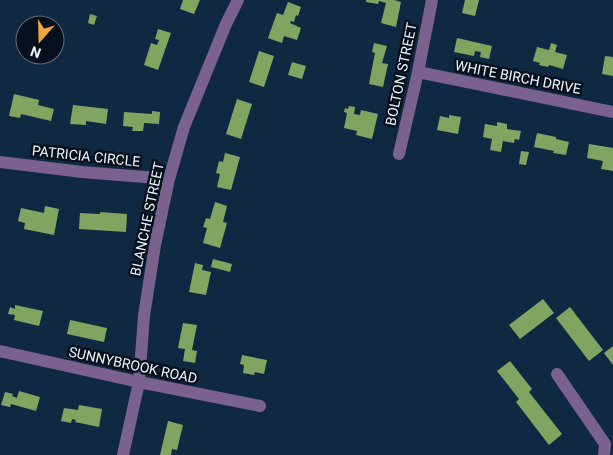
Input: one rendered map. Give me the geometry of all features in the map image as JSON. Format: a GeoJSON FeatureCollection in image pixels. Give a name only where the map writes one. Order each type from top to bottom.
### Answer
{"type":"FeatureCollection","features":[{"type":"Feature","properties":{"kind":"street","name":"BLANCHE STREET"},"geometry":{"type":"LineString","coordinates":[[123,455],[139,382],[144,316],[155,245],[169,179],[184,127],[226,24],[238,0]]}},
{"type":"Feature","properties":{"kind":"street","name":"BOLTON STREET"},"geometry":{"type":"LineString","coordinates":[[399,154],[432,0]]}},
{"type":"Feature","properties":{"kind":"street","name":"WHITE BIRCH DRIVE"},"geometry":{"type":"LineString","coordinates":[[418,72],[613,112]]}},
{"type":"Feature","properties":{"kind":"street","name":"PATRICIA CIRCLE"},"geometry":{"type":"LineString","coordinates":[[0,162],[82,172],[169,179]]}},
{"type":"Feature","properties":{"kind":"street","name":"SUNNYBROOK ROAD"},"geometry":{"type":"LineString","coordinates":[[0,352],[260,406]]}},
{"type":"Feature","properties":{"kind":"street"},"geometry":{"type":"LineString","coordinates":[[557,374],[605,444],[604,455]]}},
{"type":"Feature","properties":{"kind":"building"},"geometry":{"type":"Polygon","coordinates":[[[183,0],[200,0],[194,14],[180,9],[183,0]]]}},
{"type":"Feature","properties":{"kind":"building"},"geometry":{"type":"Polygon","coordinates":[[[366,0],[394,0],[401,2],[396,27],[381,23],[386,3],[379,1],[378,4],[366,2],[366,0]]]}},
{"type":"Feature","properties":{"kind":"building"},"geometry":{"type":"Polygon","coordinates":[[[465,0],[479,0],[475,16],[462,13],[465,0]]]}},
{"type":"Feature","properties":{"kind":"building"},"geometry":{"type":"Polygon","coordinates":[[[288,2],[301,7],[294,22],[291,21],[290,23],[301,28],[297,40],[284,36],[282,43],[268,38],[277,13],[283,15],[288,2]]]}},
{"type":"Feature","properties":{"kind":"building"},"geometry":{"type":"Polygon","coordinates":[[[90,14],[97,16],[94,25],[88,23],[90,14]]]}},
{"type":"Feature","properties":{"kind":"building"},"geometry":{"type":"Polygon","coordinates":[[[158,29],[171,33],[158,70],[144,65],[151,43],[157,45],[159,40],[155,39],[158,29]]]}},
{"type":"Feature","properties":{"kind":"building"},"geometry":{"type":"Polygon","coordinates":[[[457,38],[492,46],[489,59],[480,57],[481,52],[475,51],[474,56],[454,52],[457,38]]]}},
{"type":"Feature","properties":{"kind":"building"},"geometry":{"type":"Polygon","coordinates":[[[374,43],[387,46],[382,63],[388,64],[383,87],[369,84],[375,53],[372,52],[374,43]]]}},
{"type":"Feature","properties":{"kind":"building"},"geometry":{"type":"Polygon","coordinates":[[[551,43],[557,45],[555,52],[567,55],[563,69],[549,65],[548,67],[539,65],[540,63],[533,61],[537,47],[549,50],[551,43]]]}},
{"type":"Feature","properties":{"kind":"building"},"geometry":{"type":"Polygon","coordinates":[[[259,51],[274,56],[264,87],[249,82],[259,51]]]}},
{"type":"Feature","properties":{"kind":"building"},"geometry":{"type":"Polygon","coordinates":[[[605,56],[613,57],[613,76],[602,74],[605,56]]]}},
{"type":"Feature","properties":{"kind":"building"},"geometry":{"type":"Polygon","coordinates":[[[292,62],[306,66],[302,79],[288,75],[292,62]]]}},
{"type":"Feature","properties":{"kind":"building"},"geometry":{"type":"Polygon","coordinates":[[[14,94],[39,100],[38,105],[54,109],[51,121],[21,114],[20,118],[9,116],[14,94]]]}},
{"type":"Feature","properties":{"kind":"building"},"geometry":{"type":"Polygon","coordinates":[[[237,99],[252,104],[241,139],[226,134],[237,99]]]}},
{"type":"Feature","properties":{"kind":"building"},"geometry":{"type":"Polygon","coordinates":[[[73,105],[108,109],[106,124],[86,121],[86,125],[70,124],[73,105]]]}},
{"type":"Feature","properties":{"kind":"building"},"geometry":{"type":"Polygon","coordinates":[[[349,106],[355,107],[354,114],[360,115],[361,110],[378,114],[372,139],[356,135],[357,131],[344,128],[347,113],[344,112],[345,108],[348,109],[349,106]]]}},
{"type":"Feature","properties":{"kind":"building"},"geometry":{"type":"Polygon","coordinates":[[[152,111],[160,112],[159,124],[144,123],[143,131],[132,131],[133,127],[123,126],[124,112],[152,114],[152,111]]]}},
{"type":"Feature","properties":{"kind":"building"},"geometry":{"type":"Polygon","coordinates":[[[449,115],[461,117],[458,134],[437,130],[440,116],[449,118],[449,115]]]}},
{"type":"Feature","properties":{"kind":"building"},"geometry":{"type":"Polygon","coordinates":[[[497,122],[507,124],[507,129],[521,131],[519,140],[515,139],[514,143],[503,141],[501,152],[490,150],[492,139],[483,137],[485,124],[497,126],[497,122]]]}},
{"type":"Feature","properties":{"kind":"building"},"geometry":{"type":"Polygon","coordinates":[[[537,133],[569,142],[566,155],[534,147],[537,133]]]}},
{"type":"Feature","properties":{"kind":"building"},"geometry":{"type":"Polygon","coordinates":[[[589,144],[613,148],[613,171],[601,169],[603,161],[587,158],[589,144]]]}},
{"type":"Feature","properties":{"kind":"building"},"geometry":{"type":"Polygon","coordinates":[[[521,151],[529,152],[526,165],[519,164],[521,151]]]}},
{"type":"Feature","properties":{"kind":"building"},"geometry":{"type":"Polygon","coordinates":[[[225,153],[240,157],[231,190],[217,187],[220,174],[216,173],[219,161],[223,162],[225,153]]]}},
{"type":"Feature","properties":{"kind":"building"},"geometry":{"type":"Polygon","coordinates":[[[215,202],[227,206],[223,222],[227,223],[220,248],[203,243],[207,228],[203,227],[206,218],[210,219],[215,202]]]}},
{"type":"Feature","properties":{"kind":"building"},"geometry":{"type":"Polygon","coordinates":[[[45,206],[59,209],[54,235],[24,229],[25,223],[18,221],[21,208],[44,213],[45,206]]]}},
{"type":"Feature","properties":{"kind":"building"},"geometry":{"type":"Polygon","coordinates":[[[100,212],[127,214],[126,232],[79,229],[80,213],[100,214],[100,212]]]}},
{"type":"Feature","properties":{"kind":"building"},"geometry":{"type":"Polygon","coordinates":[[[213,259],[232,264],[230,272],[211,267],[213,259]]]}},
{"type":"Feature","properties":{"kind":"building"},"geometry":{"type":"Polygon","coordinates":[[[195,263],[203,265],[202,270],[211,272],[206,295],[189,292],[195,263]]]}},
{"type":"Feature","properties":{"kind":"building"},"geometry":{"type":"Polygon","coordinates":[[[543,299],[554,313],[520,339],[509,325],[543,299]]]}},
{"type":"Feature","properties":{"kind":"building"},"geometry":{"type":"Polygon","coordinates":[[[15,305],[43,311],[39,326],[14,320],[15,315],[8,314],[10,307],[15,309],[15,305]]]}},
{"type":"Feature","properties":{"kind":"building"},"geometry":{"type":"Polygon","coordinates":[[[570,307],[603,350],[589,361],[556,318],[570,307]]]}},
{"type":"Feature","properties":{"kind":"building"},"geometry":{"type":"Polygon","coordinates":[[[70,320],[107,328],[104,342],[67,334],[70,320]]]}},
{"type":"Feature","properties":{"kind":"building"},"geometry":{"type":"Polygon","coordinates":[[[183,323],[197,325],[192,350],[197,351],[195,363],[183,361],[185,349],[178,348],[183,323]]]}},
{"type":"Feature","properties":{"kind":"building"},"geometry":{"type":"Polygon","coordinates":[[[613,346],[613,365],[604,353],[613,346]]]}},
{"type":"Feature","properties":{"kind":"building"},"geometry":{"type":"Polygon","coordinates":[[[242,355],[267,360],[264,374],[255,372],[254,375],[243,373],[244,365],[240,364],[242,355]]]}},
{"type":"Feature","properties":{"kind":"building"},"geometry":{"type":"Polygon","coordinates":[[[510,361],[532,389],[529,392],[562,434],[549,445],[516,402],[519,399],[497,371],[510,361]]]}},
{"type":"Feature","properties":{"kind":"building"},"geometry":{"type":"Polygon","coordinates":[[[19,391],[40,397],[36,411],[11,404],[10,407],[1,405],[5,392],[13,394],[12,396],[17,398],[19,391]]]}},
{"type":"Feature","properties":{"kind":"building"},"geometry":{"type":"Polygon","coordinates":[[[79,405],[102,409],[99,427],[75,422],[76,420],[72,419],[71,423],[61,421],[64,408],[78,410],[79,405]]]}},
{"type":"Feature","properties":{"kind":"building"},"geometry":{"type":"Polygon","coordinates":[[[168,421],[183,425],[177,450],[172,449],[171,455],[160,455],[168,421]]]}}]}
